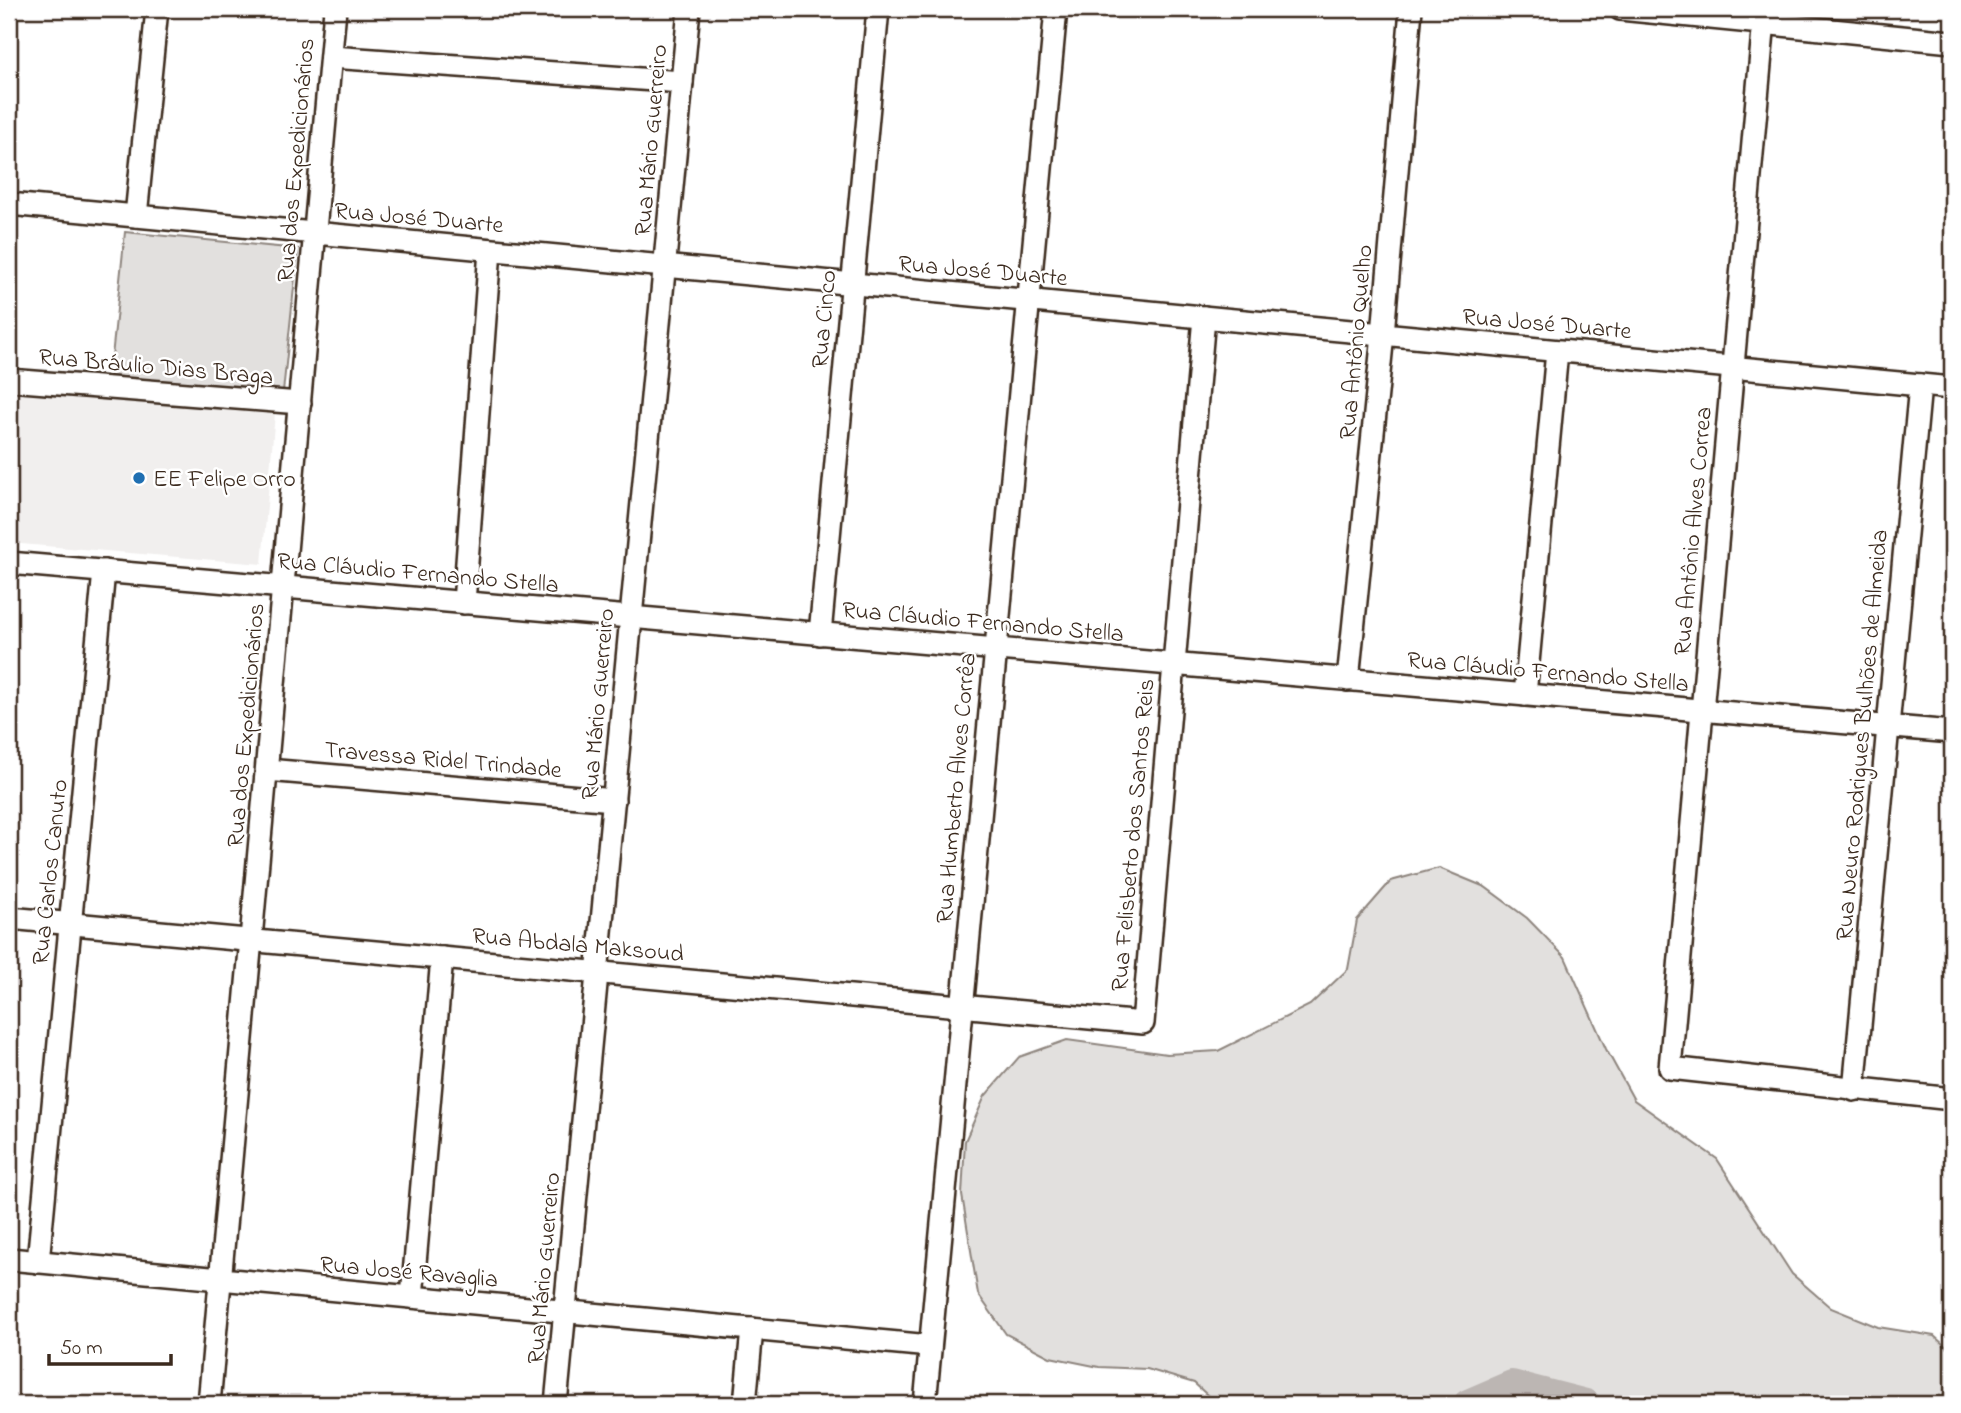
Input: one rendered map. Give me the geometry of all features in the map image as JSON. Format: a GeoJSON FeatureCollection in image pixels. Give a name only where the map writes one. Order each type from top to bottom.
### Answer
{"type":"FeatureCollection","features":[{"type":"Feature","properties":{"kind":"street"},"geometry":{"type":"LineString","coordinates":[[136,216],[157,9]]}},
{"type":"Feature","properties":{"kind":"street","name":"Rua dos Expedicionários"},"geometry":{"type":"LineString","coordinates":[[209,1404],[335,9]]}},
{"type":"Feature","properties":{"kind":"street","name":"Rua Mário Guerreiro"},"geometry":{"type":"LineString","coordinates":[[556,1404],[689,9]]}},
{"type":"Feature","properties":{"kind":"street","name":"Rua Cinco"},"geometry":{"type":"LineString","coordinates":[[820,634],[878,9]]}},
{"type":"Feature","properties":{"kind":"street","name":"Rua Humberto Alves Corrêa"},"geometry":{"type":"LineString","coordinates":[[925,1404],[1056,9]]}},
{"type":"Feature","properties":{"kind":"street","name":"Rua Antônio Quelho"},"geometry":{"type":"LineString","coordinates":[[1348,680],[1383,334],[1411,9]]}},
{"type":"Feature","properties":{"kind":"street"},"geometry":{"type":"LineString","coordinates":[[1620,9],[1765,16],[1952,42]]}},
{"type":"Feature","properties":{"kind":"street","name":"Rua Antônio Alves Correa"},"geometry":{"type":"LineString","coordinates":[[1765,16],[1670,1068],[1952,1100]]}},
{"type":"Feature","properties":{"kind":"street"},"geometry":{"type":"LineString","coordinates":[[331,57],[682,82]]}},
{"type":"Feature","properties":{"kind":"street","name":"Rua José Duarte"},"geometry":{"type":"LineString","coordinates":[[9,204],[1952,388]]}},
{"type":"Feature","properties":{"kind":"street"},"geometry":{"type":"LineString","coordinates":[[464,603],[490,250]]}},
{"type":"Feature","properties":{"kind":"street","name":"Rua Felisberto dos Santos Reis"},"geometry":{"type":"LineString","coordinates":[[1143,1023],[1204,317]]}},
{"type":"Feature","properties":{"kind":"street"},"geometry":{"type":"LineString","coordinates":[[1525,695],[1557,351]]}},
{"type":"Feature","properties":{"kind":"street","name":"Rua Bráulio Dias Braga"},"geometry":{"type":"LineString","coordinates":[[9,380],[300,403]]}},
{"type":"Feature","properties":{"kind":"street","name":"Rua Neuro Rodrigues Bulhões de Almeida"},"geometry":{"type":"LineString","coordinates":[[1854,1090],[1920,385]]}},
{"type":"Feature","properties":{"kind":"street","name":"Rua Cláudio Fernando Stella"},"geometry":{"type":"LineString","coordinates":[[9,563],[1952,732]]}},
{"type":"Feature","properties":{"kind":"street","name":"Rua Carlos Canuto"},"geometry":{"type":"LineString","coordinates":[[38,1262],[104,571]]}},
{"type":"Feature","properties":{"kind":"street","name":"Travessa Ridel Trindade"},"geometry":{"type":"LineString","coordinates":[[267,770],[614,800]]}},
{"type":"Feature","properties":{"kind":"street","name":"Rua Abdala Maksoud"},"geometry":{"type":"LineString","coordinates":[[9,918],[1143,1023]]}},
{"type":"Feature","properties":{"kind":"street"},"geometry":{"type":"LineString","coordinates":[[412,1297],[442,958]]}},
{"type":"Feature","properties":{"kind":"street","name":"Rua José Ravaglia"},"geometry":{"type":"LineString","coordinates":[[9,1259],[930,1346]]}},
{"type":"Feature","properties":{"kind":"street"},"geometry":{"type":"LineString","coordinates":[[745,1404],[752,1329]]}},
{"type":"Feature","properties":{"kind":"shaded area"},"geometry":{"type":"Polygon","coordinates":[[[125,232],[298,249],[283,392],[110,376],[125,232]]]}},
{"type":"Feature","properties":{"kind":"shaded area","name":"EE Felipe Orro"},"geometry":{"type":"Polygon","coordinates":[[[9,391],[275,413],[262,564],[9,543],[9,391]]]}},
{"type":"Feature","properties":{"kind":"shaded area"},"geometry":{"type":"Polygon","coordinates":[[[1439,868],[1485,887],[1527,918],[1565,957],[1606,1049],[1634,1100],[1717,1159],[1792,1274],[1831,1308],[1878,1327],[1934,1336],[1952,1352],[1952,1404],[1217,1404],[1194,1383],[1147,1369],[1099,1367],[1050,1357],[1006,1334],[978,1294],[962,1195],[965,1141],[985,1096],[1019,1057],[1067,1040],[1167,1054],[1218,1051],[1310,1005],[1348,969],[1357,920],[1391,881],[1439,868]]]}},
{"type":"Feature","properties":{"kind":"waterway"},"geometry":{"type":"LineString","coordinates":[[1468,1404],[1512,1385],[1586,1404]]}},
{"type":"Feature","properties":{"kind":"place","name":"EE Felipe Orro"},"geometry":{"type":"Point","coordinates":[139,478]}}]}
